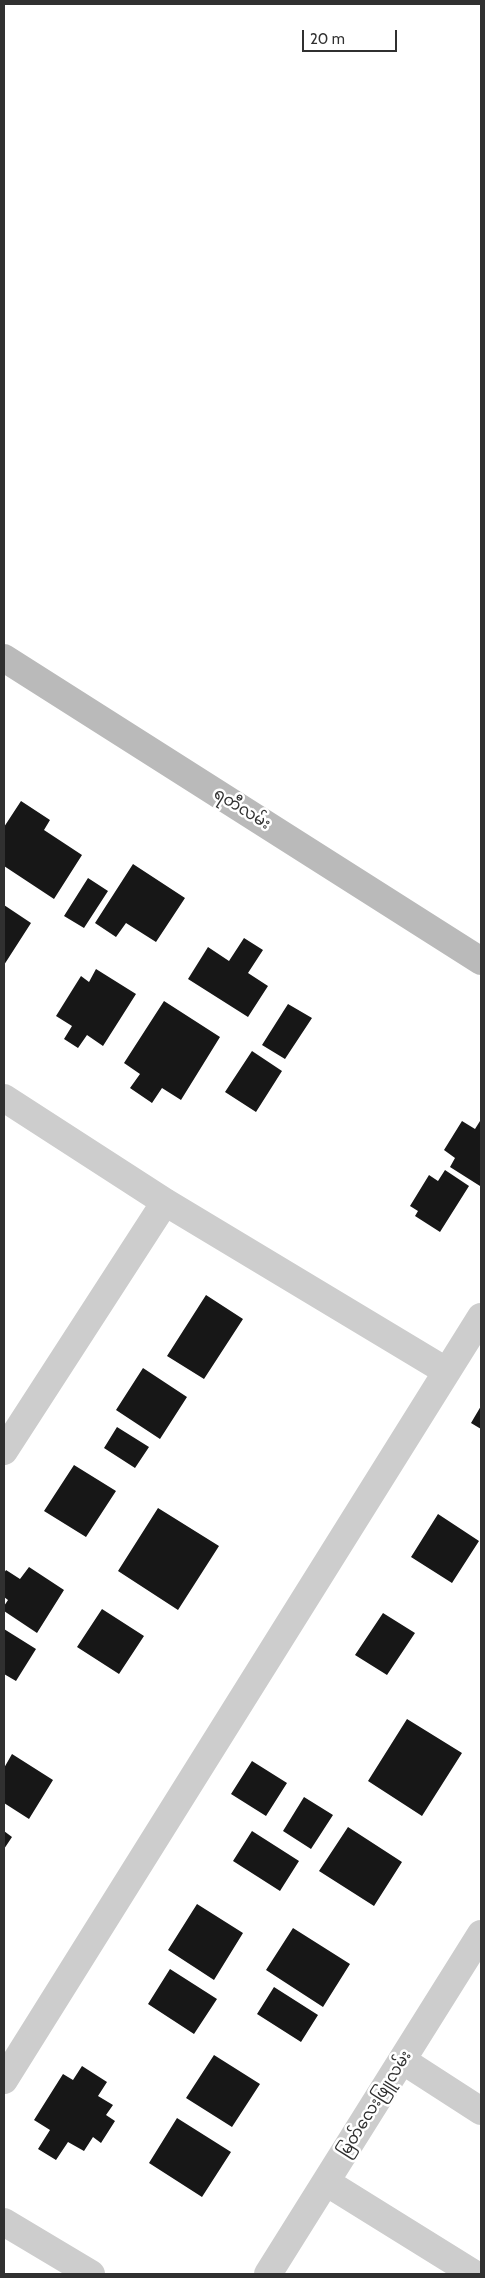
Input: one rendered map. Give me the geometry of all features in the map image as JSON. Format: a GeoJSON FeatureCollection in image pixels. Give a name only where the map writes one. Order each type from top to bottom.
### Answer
{"type":"FeatureCollection","features":[{"type":"Feature","properties":{"kind":"street","name":"ရတီလမ်း"},"geometry":{"type":"LineString","coordinates":[[4,658],[481,961]]}},
{"type":"Feature","properties":{"kind":"street"},"geometry":{"type":"LineString","coordinates":[[4,1098],[165,1202],[446,1371]]}},
{"type":"Feature","properties":{"kind":"street"},"geometry":{"type":"LineString","coordinates":[[4,1451],[165,1202]]}},
{"type":"Feature","properties":{"kind":"street"},"geometry":{"type":"LineString","coordinates":[[4,2080],[481,1316]]}},
{"type":"Feature","properties":{"kind":"street","name":"မြတ်လေးဖြူလမ်း"},"geometry":{"type":"LineString","coordinates":[[268,2274],[481,1934]]}},
{"type":"Feature","properties":{"kind":"street"},"geometry":{"type":"LineString","coordinates":[[402,2060],[481,2111]]}},
{"type":"Feature","properties":{"kind":"street"},"geometry":{"type":"LineString","coordinates":[[326,2182],[474,2274]]}},
{"type":"Feature","properties":{"kind":"street"},"geometry":{"type":"LineString","coordinates":[[4,2222],[91,2274]]}},
{"type":"Feature","properties":{"kind":"building"},"geometry":{"type":"Polygon","coordinates":[[[21,801],[50,820],[44,830],[82,855],[54,899],[4,866],[4,827],[21,801]]]}},
{"type":"Feature","properties":{"kind":"building"},"geometry":{"type":"Polygon","coordinates":[[[133,864],[185,898],[156,942],[126,923],[116,937],[95,923],[133,864]]]}},
{"type":"Feature","properties":{"kind":"building"},"geometry":{"type":"Polygon","coordinates":[[[88,878],[108,891],[84,928],[64,916],[88,878]]]}},
{"type":"Feature","properties":{"kind":"building"},"geometry":{"type":"Polygon","coordinates":[[[4,905],[31,923],[4,965],[4,905]]]}},
{"type":"Feature","properties":{"kind":"building"},"geometry":{"type":"Polygon","coordinates":[[[244,938],[263,950],[248,973],[268,986],[248,1017],[188,979],[208,947],[229,961],[244,938]]]}},
{"type":"Feature","properties":{"kind":"building"},"geometry":{"type":"Polygon","coordinates":[[[96,969],[136,994],[103,1046],[87,1035],[78,1048],[64,1039],[72,1026],[56,1016],[81,976],[89,982],[96,969]]]}},
{"type":"Feature","properties":{"kind":"building"},"geometry":{"type":"Polygon","coordinates":[[[164,1001],[220,1037],[181,1100],[162,1088],[152,1103],[130,1088],[140,1074],[124,1063],[164,1001]]]}},
{"type":"Feature","properties":{"kind":"building"},"geometry":{"type":"Polygon","coordinates":[[[288,1004],[312,1018],[285,1059],[262,1045],[288,1004]]]}},
{"type":"Feature","properties":{"kind":"building"},"geometry":{"type":"Polygon","coordinates":[[[252,1051],[282,1071],[256,1112],[225,1092],[252,1051]]]}},
{"type":"Feature","properties":{"kind":"building"},"geometry":{"type":"Polygon","coordinates":[[[462,1121],[475,1129],[481,1122],[480,1186],[450,1167],[455,1158],[444,1150],[462,1121]]]}},
{"type":"Feature","properties":{"kind":"building"},"geometry":{"type":"Polygon","coordinates":[[[445,1170],[469,1186],[440,1232],[415,1216],[418,1211],[410,1206],[429,1175],[438,1181],[445,1170]]]}},
{"type":"Feature","properties":{"kind":"building"},"geometry":{"type":"Polygon","coordinates":[[[206,1295],[243,1319],[204,1379],[167,1356],[206,1295]]]}},
{"type":"Feature","properties":{"kind":"building"},"geometry":{"type":"Polygon","coordinates":[[[143,1368],[187,1397],[160,1439],[116,1410],[143,1368]]]}},
{"type":"Feature","properties":{"kind":"building"},"geometry":{"type":"Polygon","coordinates":[[[481,1406],[481,1429],[471,1423],[481,1406]]]}},
{"type":"Feature","properties":{"kind":"building"},"geometry":{"type":"Polygon","coordinates":[[[117,1427],[149,1447],[135,1468],[104,1448],[117,1427]]]}},
{"type":"Feature","properties":{"kind":"building"},"geometry":{"type":"Polygon","coordinates":[[[74,1465],[116,1491],[86,1537],[44,1511],[74,1465]]]}},
{"type":"Feature","properties":{"kind":"building"},"geometry":{"type":"Polygon","coordinates":[[[158,1508],[219,1546],[178,1610],[118,1571],[158,1508]]]}},
{"type":"Feature","properties":{"kind":"building"},"geometry":{"type":"Polygon","coordinates":[[[438,1514],[479,1541],[452,1583],[411,1557],[438,1514]]]}},
{"type":"Feature","properties":{"kind":"building"},"geometry":{"type":"Polygon","coordinates":[[[29,1567],[64,1590],[37,1633],[4,1611],[4,1606],[8,1600],[4,1597],[4,1573],[6,1570],[20,1579],[29,1567]]]}},
{"type":"Feature","properties":{"kind":"building"},"geometry":{"type":"Polygon","coordinates":[[[102,1609],[144,1636],[119,1674],[77,1647],[102,1609]]]}},
{"type":"Feature","properties":{"kind":"building"},"geometry":{"type":"Polygon","coordinates":[[[383,1613],[415,1633],[387,1675],[355,1655],[383,1613]]]}},
{"type":"Feature","properties":{"kind":"building"},"geometry":{"type":"Polygon","coordinates":[[[4,1629],[36,1649],[16,1681],[4,1674],[4,1629]]]}},
{"type":"Feature","properties":{"kind":"building"},"geometry":{"type":"Polygon","coordinates":[[[407,1719],[462,1753],[422,1816],[368,1781],[407,1719]]]}},
{"type":"Feature","properties":{"kind":"building"},"geometry":{"type":"Polygon","coordinates":[[[12,1754],[53,1780],[29,1819],[4,1803],[4,1768],[12,1754]]]}},
{"type":"Feature","properties":{"kind":"building"},"geometry":{"type":"Polygon","coordinates":[[[252,1761],[287,1783],[266,1816],[231,1794],[252,1761]]]}},
{"type":"Feature","properties":{"kind":"building"},"geometry":{"type":"Polygon","coordinates":[[[304,1797],[333,1815],[311,1849],[283,1831],[304,1797]]]}},
{"type":"Feature","properties":{"kind":"building"},"geometry":{"type":"Polygon","coordinates":[[[348,1827],[402,1862],[374,1906],[319,1871],[348,1827]]]}},
{"type":"Feature","properties":{"kind":"building"},"geometry":{"type":"Polygon","coordinates":[[[4,1831],[12,1837],[4,1849],[4,1831]]]}},
{"type":"Feature","properties":{"kind":"building"},"geometry":{"type":"Polygon","coordinates":[[[252,1831],[299,1861],[280,1891],[233,1861],[252,1831]]]}},
{"type":"Feature","properties":{"kind":"building"},"geometry":{"type":"Polygon","coordinates":[[[197,1904],[243,1933],[214,1980],[168,1950],[197,1904]]]}},
{"type":"Feature","properties":{"kind":"building"},"geometry":{"type":"Polygon","coordinates":[[[293,1928],[350,1964],[323,2007],[266,1970],[293,1928]]]}},
{"type":"Feature","properties":{"kind":"building"},"geometry":{"type":"Polygon","coordinates":[[[170,1969],[217,1999],[194,2034],[148,2004],[170,1969]]]}},
{"type":"Feature","properties":{"kind":"building"},"geometry":{"type":"Polygon","coordinates":[[[274,1987],[318,2015],[301,2042],[257,2014],[274,1987]]]}},
{"type":"Feature","properties":{"kind":"building"},"geometry":{"type":"Polygon","coordinates":[[[214,2055],[260,2084],[232,2127],[186,2098],[214,2055]]]}},
{"type":"Feature","properties":{"kind":"building"},"geometry":{"type":"Polygon","coordinates":[[[82,2066],[107,2082],[98,2096],[113,2105],[106,2115],[115,2121],[101,2143],[93,2137],[84,2151],[68,2142],[56,2160],[38,2149],[50,2130],[34,2120],[63,2074],[73,2080],[82,2066]]]}},
{"type":"Feature","properties":{"kind":"building"},"geometry":{"type":"Polygon","coordinates":[[[177,2118],[231,2152],[202,2197],[149,2163],[177,2118]]]}}]}
